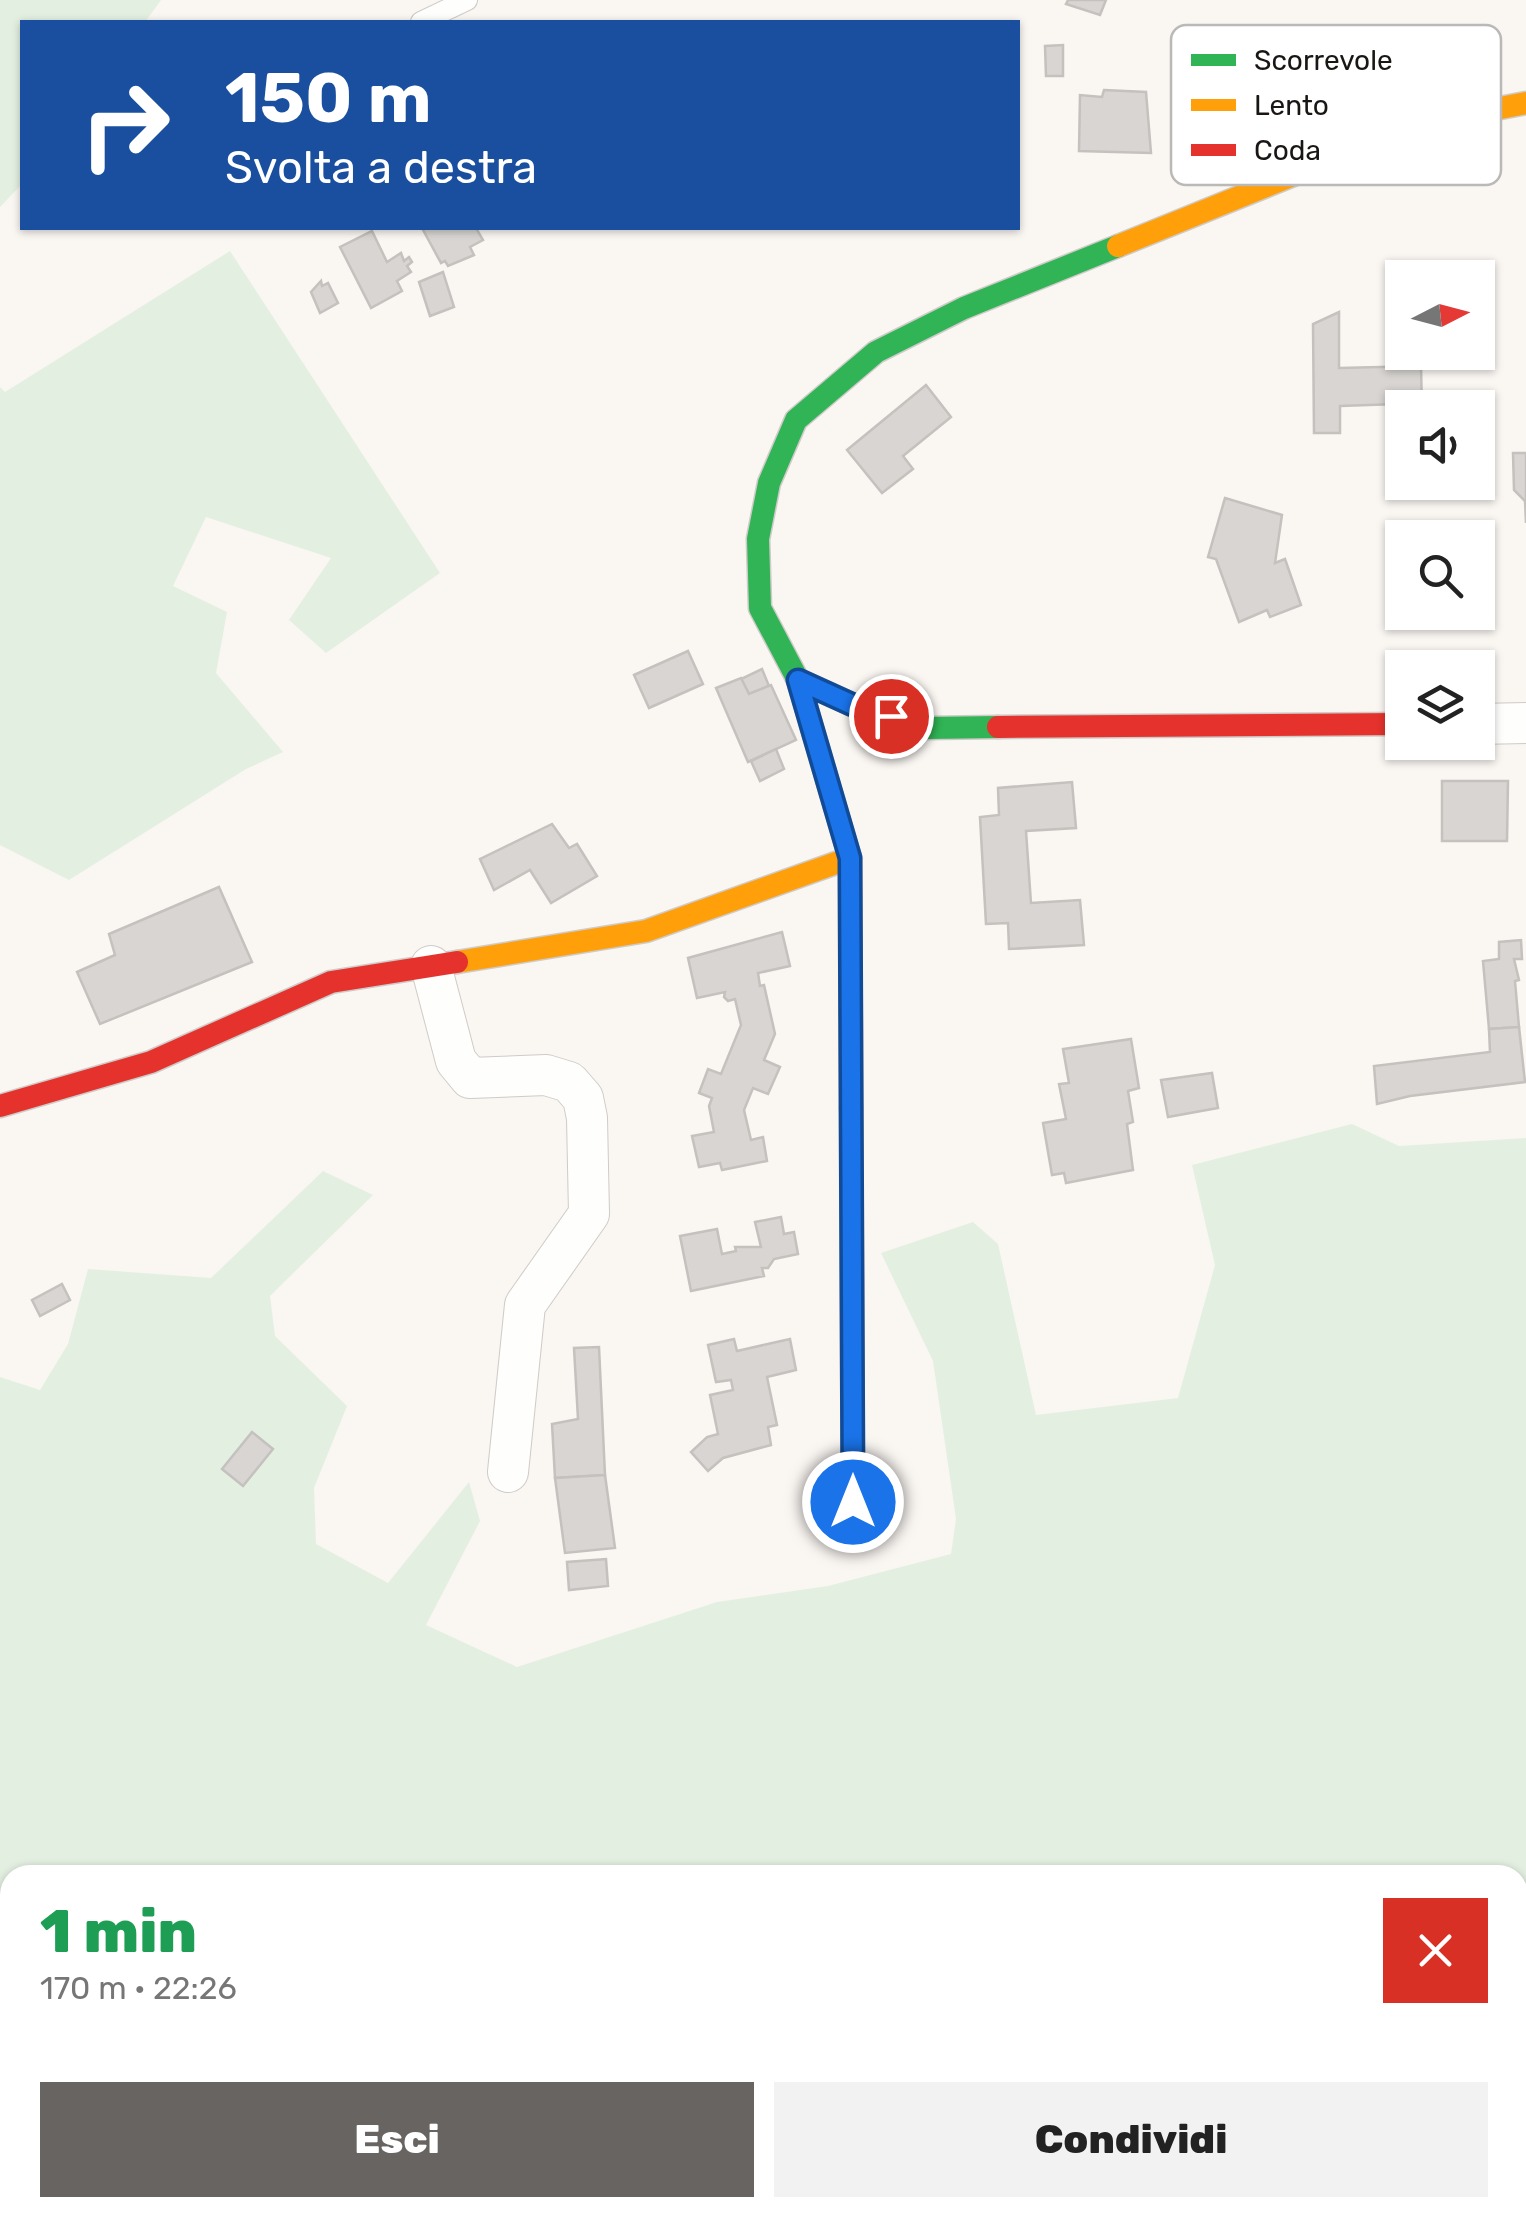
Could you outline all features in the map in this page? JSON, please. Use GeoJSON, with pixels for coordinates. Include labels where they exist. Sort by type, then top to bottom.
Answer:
{"type":"FeatureCollection","features":[{"type":"Feature","properties":{"kind":"street"},"geometry":{"type":"LineString","coordinates":[[1501,109],[1526,104]]}},
{"type":"Feature","properties":{"kind":"street"},"geometry":{"type":"LineString","coordinates":[[853,1502],[850,858],[798,680],[760,608],[758,539],[769,483],[796,420],[876,352],[964,308],[1269,185]]}},
{"type":"Feature","properties":{"kind":"street"},"geometry":{"type":"LineString","coordinates":[[798,680],[853,705],[928,728],[1385,724]]}},
{"type":"Feature","properties":{"kind":"street"},"geometry":{"type":"LineString","coordinates":[[1495,724],[1526,723]]}},
{"type":"Feature","properties":{"kind":"street"},"geometry":{"type":"LineString","coordinates":[[0,1106],[151,1062],[330,982],[646,931],[850,858]]}},
{"type":"Feature","properties":{"kind":"street"},"geometry":{"type":"LineString","coordinates":[[431,966],[456,1061],[470,1078],[546,1075],[569,1082],[583,1098],[587,1118],[588,1214],[526,1305],[508,1472]]}},
{"type":"Feature","properties":{"kind":"lane"},"geometry":{"type":"LineString","coordinates":[[425,20],[466,0]]}},
{"type":"Feature","properties":{"kind":"green space"},"geometry":{"type":"Polygon","coordinates":[[[0,0],[161,0],[146,20],[20,20],[20,186],[0,207],[0,0]]]}},
{"type":"Feature","properties":{"kind":"green space"},"geometry":{"type":"Polygon","coordinates":[[[230,251],[440,573],[326,653],[289,620],[331,558],[206,517],[173,586],[227,612],[216,673],[283,752],[246,769],[69,880],[0,845],[0,387],[5,392],[230,251]]]}},
{"type":"Feature","properties":{"kind":"green space"},"geometry":{"type":"Polygon","coordinates":[[[1352,1124],[1399,1146],[1526,1138],[1526,1865],[0,1865],[0,1377],[40,1390],[68,1344],[88,1269],[211,1278],[323,1171],[373,1195],[270,1296],[275,1336],[347,1406],[314,1488],[316,1544],[388,1583],[469,1482],[480,1521],[426,1625],[517,1667],[717,1602],[828,1586],[951,1554],[956,1519],[933,1361],[881,1253],[973,1222],[998,1244],[1036,1415],[1178,1398],[1215,1265],[1192,1165],[1352,1124]]]}},
{"type":"Feature","properties":{"kind":"building"},"geometry":{"type":"Polygon","coordinates":[[[1068,0],[1106,0],[1100,15],[1066,4],[1068,0]]]}},
{"type":"Feature","properties":{"kind":"building"},"geometry":{"type":"Polygon","coordinates":[[[1063,45],[1063,76],[1046,76],[1045,46],[1063,45]]]}},
{"type":"Feature","properties":{"kind":"building"},"geometry":{"type":"Polygon","coordinates":[[[1104,90],[1146,92],[1151,153],[1079,151],[1080,95],[1102,97],[1104,90]]]}},
{"type":"Feature","properties":{"kind":"building"},"geometry":{"type":"Polygon","coordinates":[[[423,230],[477,230],[483,240],[470,247],[474,255],[448,266],[445,261],[441,263],[423,230]]]}},
{"type":"Feature","properties":{"kind":"building"},"geometry":{"type":"Polygon","coordinates":[[[372,231],[387,262],[401,253],[404,261],[409,257],[412,262],[407,266],[411,272],[397,281],[402,291],[371,308],[340,247],[372,231]]]}},
{"type":"Feature","properties":{"kind":"building"},"geometry":{"type":"Polygon","coordinates":[[[443,272],[454,307],[430,316],[419,282],[443,272]]]}},
{"type":"Feature","properties":{"kind":"building"},"geometry":{"type":"Polygon","coordinates":[[[321,281],[322,286],[328,283],[338,303],[320,313],[311,292],[321,281]]]}},
{"type":"Feature","properties":{"kind":"building"},"geometry":{"type":"Polygon","coordinates":[[[1339,312],[1339,368],[1421,370],[1422,390],[1385,390],[1385,404],[1340,406],[1340,433],[1314,433],[1313,324],[1339,312]]]}},
{"type":"Feature","properties":{"kind":"building"},"geometry":{"type":"Polygon","coordinates":[[[926,385],[951,417],[903,456],[913,469],[882,493],[847,450],[926,385]]]}},
{"type":"Feature","properties":{"kind":"building"},"geometry":{"type":"Polygon","coordinates":[[[1513,453],[1526,453],[1526,523],[1525,501],[1514,490],[1513,453]]]}},
{"type":"Feature","properties":{"kind":"building"},"geometry":{"type":"Polygon","coordinates":[[[1225,498],[1282,515],[1275,563],[1285,559],[1301,605],[1270,617],[1267,610],[1239,622],[1216,559],[1208,557],[1225,498]]]}},
{"type":"Feature","properties":{"kind":"building"},"geometry":{"type":"Polygon","coordinates":[[[688,651],[703,684],[649,708],[634,675],[688,651]]]}},
{"type":"Feature","properties":{"kind":"building"},"geometry":{"type":"Polygon","coordinates":[[[762,669],[769,686],[749,694],[741,679],[762,669]]]}},
{"type":"Feature","properties":{"kind":"building"},"geometry":{"type":"Polygon","coordinates":[[[741,678],[749,694],[771,685],[796,740],[748,762],[716,688],[741,678]]]}},
{"type":"Feature","properties":{"kind":"building"},"geometry":{"type":"Polygon","coordinates":[[[776,749],[784,769],[760,781],[751,761],[776,749]]]}},
{"type":"Feature","properties":{"kind":"building"},"geometry":{"type":"Polygon","coordinates":[[[1442,781],[1508,781],[1507,841],[1442,841],[1442,781]]]}},
{"type":"Feature","properties":{"kind":"building"},"geometry":{"type":"Polygon","coordinates":[[[1072,782],[1076,828],[1026,831],[1031,903],[1080,900],[1084,945],[1009,949],[1008,923],[986,924],[980,817],[999,815],[998,788],[1072,782]]]}},
{"type":"Feature","properties":{"kind":"building"},"geometry":{"type":"Polygon","coordinates":[[[552,824],[569,848],[577,844],[597,876],[551,903],[530,870],[494,890],[480,859],[552,824]]]}},
{"type":"Feature","properties":{"kind":"building"},"geometry":{"type":"Polygon","coordinates":[[[219,887],[252,962],[100,1024],[77,972],[115,955],[109,934],[219,887]]]}},
{"type":"Feature","properties":{"kind":"building"},"geometry":{"type":"Polygon","coordinates":[[[782,932],[790,966],[758,973],[775,1034],[764,1060],[780,1067],[768,1094],[753,1088],[744,1110],[751,1140],[763,1137],[767,1161],[722,1170],[720,1163],[699,1167],[692,1136],[714,1132],[709,1106],[712,1098],[699,1093],[708,1069],[721,1074],[741,1025],[735,999],[728,1001],[725,992],[697,998],[688,958],[782,932]]]}},
{"type":"Feature","properties":{"kind":"building"},"geometry":{"type":"Polygon","coordinates":[[[1521,940],[1522,959],[1514,959],[1519,980],[1515,981],[1519,1027],[1489,1029],[1483,961],[1499,959],[1499,942],[1521,940]]]}},
{"type":"Feature","properties":{"kind":"building"},"geometry":{"type":"Polygon","coordinates":[[[1519,1027],[1525,1082],[1410,1096],[1377,1104],[1374,1066],[1490,1052],[1489,1029],[1519,1027]]]}},
{"type":"Feature","properties":{"kind":"building"},"geometry":{"type":"Polygon","coordinates":[[[1131,1039],[1139,1088],[1128,1091],[1133,1122],[1127,1124],[1133,1170],[1066,1183],[1064,1173],[1052,1175],[1043,1123],[1066,1119],[1059,1084],[1069,1083],[1063,1049],[1131,1039]]]}},
{"type":"Feature","properties":{"kind":"building"},"geometry":{"type":"Polygon","coordinates":[[[1212,1073],[1218,1108],[1168,1117],[1161,1080],[1212,1073]]]}},
{"type":"Feature","properties":{"kind":"building"},"geometry":{"type":"Polygon","coordinates":[[[781,1217],[784,1234],[794,1232],[798,1254],[774,1259],[768,1268],[762,1268],[764,1276],[691,1291],[680,1236],[717,1229],[722,1254],[736,1251],[735,1247],[761,1247],[755,1222],[781,1217]]]}},
{"type":"Feature","properties":{"kind":"building"},"geometry":{"type":"Polygon","coordinates":[[[62,1284],[70,1300],[40,1316],[32,1300],[62,1284]]]}},
{"type":"Feature","properties":{"kind":"building"},"geometry":{"type":"Polygon","coordinates":[[[734,1339],[737,1351],[790,1339],[796,1370],[767,1377],[777,1425],[768,1427],[771,1445],[723,1458],[708,1471],[691,1452],[707,1437],[718,1434],[710,1395],[733,1390],[731,1380],[716,1382],[708,1345],[734,1339]]]}},
{"type":"Feature","properties":{"kind":"building"},"geometry":{"type":"Polygon","coordinates":[[[599,1347],[605,1475],[555,1478],[552,1424],[578,1419],[574,1348],[599,1347]]]}},
{"type":"Feature","properties":{"kind":"building"},"geometry":{"type":"Polygon","coordinates":[[[252,1432],[273,1449],[243,1486],[222,1469],[252,1432]]]}},
{"type":"Feature","properties":{"kind":"building"},"geometry":{"type":"Polygon","coordinates":[[[605,1475],[615,1548],[565,1553],[555,1478],[605,1475]]]}},
{"type":"Feature","properties":{"kind":"building"},"geometry":{"type":"Polygon","coordinates":[[[606,1559],[608,1586],[569,1590],[567,1562],[606,1559]]]}},
{"type":"Feature","properties":{"kind":"traffic: fast"},"geometry":{"type":"LineString","coordinates":[[998,727],[928,728],[853,705],[798,680],[760,608],[758,539],[769,483],[796,420],[876,352],[964,308],[1118,246]]}},
{"type":"Feature","properties":{"kind":"traffic: fast"},"geometry":{"type":"LineString","coordinates":[[851,1108],[853,1502]]}},
{"type":"Feature","properties":{"kind":"traffic: slow"},"geometry":{"type":"LineString","coordinates":[[1501,108],[1526,103]]}},
{"type":"Feature","properties":{"kind":"traffic: slow"},"geometry":{"type":"LineString","coordinates":[[1118,246],[1269,185]]}},
{"type":"Feature","properties":{"kind":"traffic: slow"},"geometry":{"type":"LineString","coordinates":[[457,962],[646,931],[850,858]]}},
{"type":"Feature","properties":{"kind":"traffic: jam"},"geometry":{"type":"LineString","coordinates":[[798,680],[850,858],[851,1108]]}},
{"type":"Feature","properties":{"kind":"traffic: jam"},"geometry":{"type":"LineString","coordinates":[[998,727],[1385,724]]}},
{"type":"Feature","properties":{"kind":"traffic: jam"},"geometry":{"type":"LineString","coordinates":[[0,1106],[151,1062],[331,982],[457,962]]}},
{"type":"Feature","properties":{"kind":"route"},"geometry":{"type":"LineString","coordinates":[[853,1502],[850,858],[798,680],[853,705],[891,716]]}}]}
